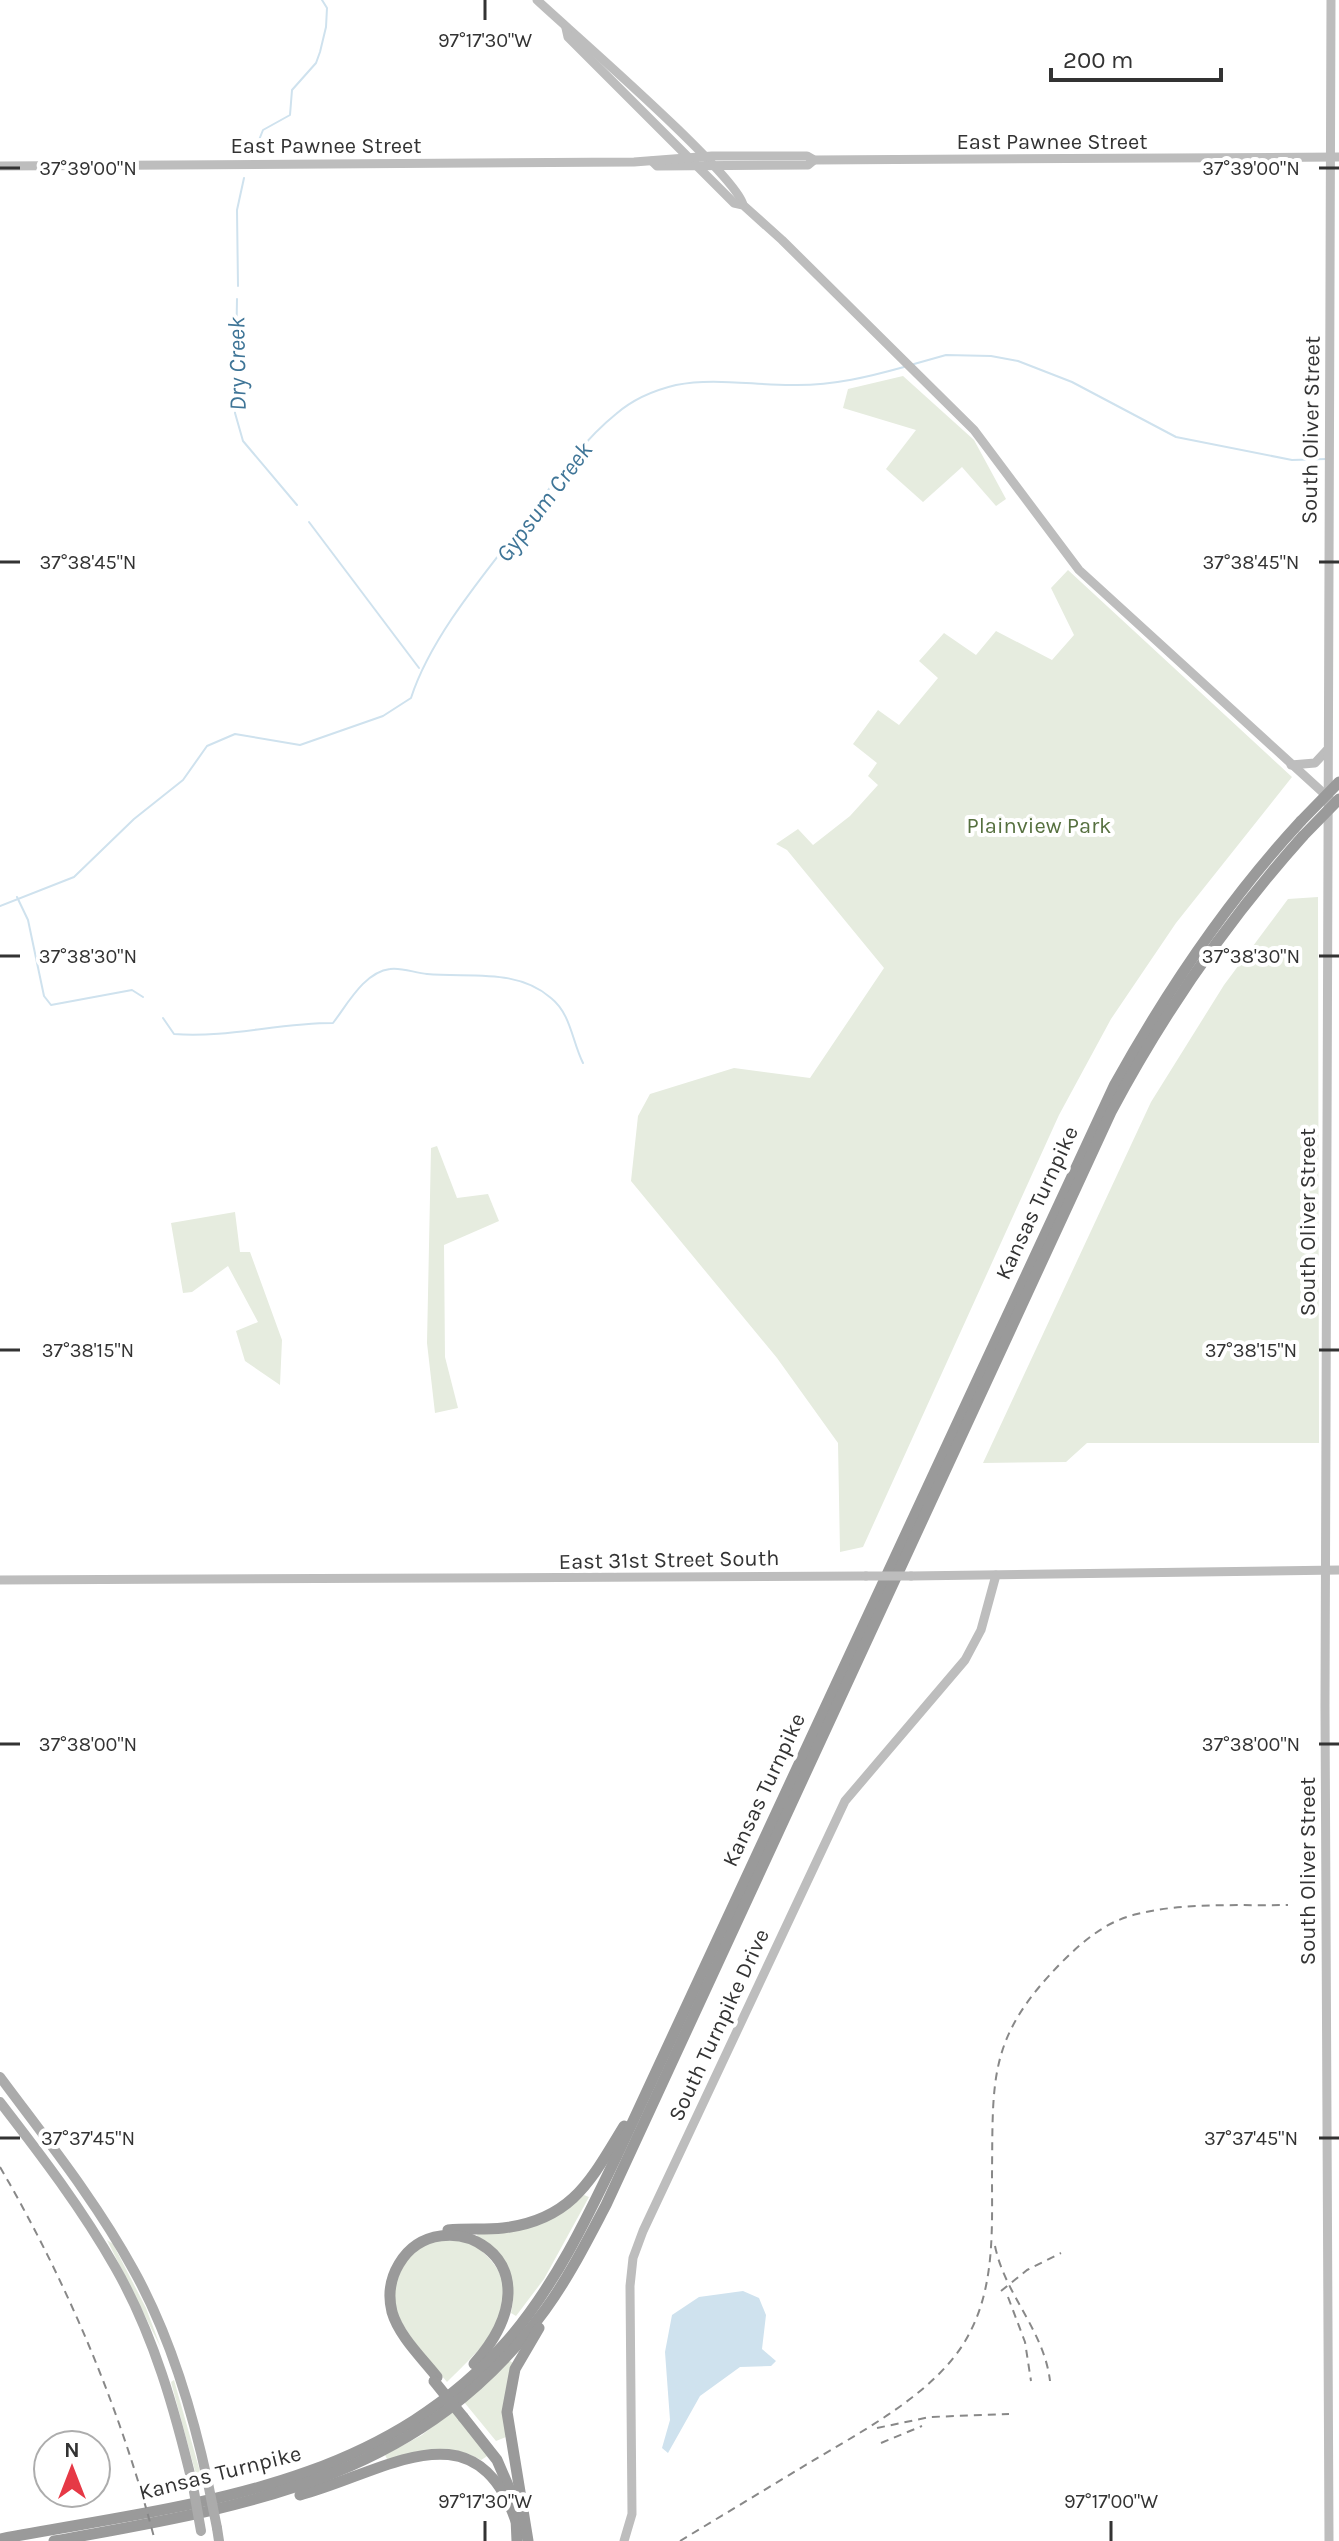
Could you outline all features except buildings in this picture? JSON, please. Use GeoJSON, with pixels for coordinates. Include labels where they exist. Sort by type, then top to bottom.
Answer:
{"type":"FeatureCollection","features":[{"type":"Feature","properties":{"kind":"highway","name":"Kansas Turnpike"},"geometry":{"type":"LineString","coordinates":[[59,2536],[232,2495],[322,2469],[410,2425],[477,2371],[508,2340],[551,2281],[585,2223],[1114,1086],[1156,1012],[1209,934],[1301,821],[1339,782]]}},
{"type":"Feature","properties":{"kind":"highway","name":"Kansas Turnpike"},"geometry":{"type":"LineString","coordinates":[[0,2539],[59,2536],[229,2508],[345,2470],[393,2446],[446,2411],[525,2335],[580,2255],[1111,1112],[1189,981],[1333,797]]}},
{"type":"Feature","properties":{"kind":"highway"},"geometry":{"type":"LineString","coordinates":[[516,2476],[397,2335],[386,2311],[385,2286],[397,2258],[409,2245],[431,2233],[514,2227],[555,2213],[578,2196],[597,2173],[640,2102]]}},
{"type":"Feature","properties":{"kind":"highway"},"geometry":{"type":"LineString","coordinates":[[322,2469],[383,2434],[441,2394],[485,2352],[505,2321],[510,2293],[504,2269],[481,2244],[458,2236],[433,2238],[411,2250],[396,2268],[390,2291],[398,2325],[436,2379]]}},
{"type":"Feature","properties":{"kind":"highway"},"geometry":{"type":"LineString","coordinates":[[528,2541],[507,2426],[510,2383],[580,2255]]}},
{"type":"Feature","properties":{"kind":"highway"},"geometry":{"type":"LineString","coordinates":[[465,2415],[506,2477],[517,2524],[517,2541]]}},
{"type":"Feature","properties":{"kind":"highway"},"geometry":{"type":"LineString","coordinates":[[229,2508],[284,2499],[413,2457],[442,2452],[466,2458],[489,2471],[507,2494],[517,2524]]}},
{"type":"Feature","properties":{"kind":"main road"},"geometry":{"type":"LineString","coordinates":[[537,0],[566,28],[576,33],[700,161],[734,203],[743,205],[974,430],[1079,570],[1291,765],[1333,797],[1339,806]]}},
{"type":"Feature","properties":{"kind":"main road","name":"South Oliver Street"},"geometry":{"type":"LineString","coordinates":[[1329,2541],[1325,1571],[1333,797],[1327,750],[1335,157],[1331,0]]}},
{"type":"Feature","properties":{"kind":"main road"},"geometry":{"type":"LineString","coordinates":[[566,28],[568,37],[690,157],[700,161]]}},
{"type":"Feature","properties":{"kind":"main road"},"geometry":{"type":"LineString","coordinates":[[665,158],[670,138]]}},
{"type":"Feature","properties":{"kind":"main road","name":"East Pawnee Street"},"geometry":{"type":"LineString","coordinates":[[652,161],[657,166],[807,156],[814,160],[1335,157]]}},
{"type":"Feature","properties":{"kind":"main road","name":"East Pawnee Street"},"geometry":{"type":"LineString","coordinates":[[0,166],[652,161],[690,157]]}},
{"type":"Feature","properties":{"kind":"main road","name":"East Pawnee Street"},"geometry":{"type":"LineString","coordinates":[[700,161],[710,165],[808,165],[814,160]]}},
{"type":"Feature","properties":{"kind":"main road"},"geometry":{"type":"LineString","coordinates":[[710,165],[741,196],[743,205]]}},
{"type":"Feature","properties":{"kind":"main road"},"geometry":{"type":"LineString","coordinates":[[729,184],[728,174],[735,165]]}},
{"type":"Feature","properties":{"kind":"main road"},"geometry":{"type":"LineString","coordinates":[[1291,765],[1315,763],[1327,750]]}},
{"type":"Feature","properties":{"kind":"main road","name":"East 31st Street South"},"geometry":{"type":"LineString","coordinates":[[0,1580],[911,1576],[1339,1570]]}},
{"type":"Feature","properties":{"kind":"main road","name":"South Turnpike Drive"},"geometry":{"type":"LineString","coordinates":[[624,2541],[632,2514],[630,2279],[643,2231],[845,1801],[965,1660],[981,1630],[996,1575]]}},
{"type":"Feature","properties":{"kind":"main road"},"geometry":{"type":"LineString","coordinates":[[0,2077],[93,2205],[134,2269],[178,2371],[208,2483],[219,2541]]}},
{"type":"Feature","properties":{"kind":"main road"},"geometry":{"type":"LineString","coordinates":[[0,2102],[69,2192],[117,2269],[163,2377],[193,2486],[202,2536]]}},
{"type":"Feature","properties":{"kind":"green space"},"geometry":{"type":"Polygon","coordinates":[[[903,376],[974,440],[1006,499],[996,506],[962,467],[923,502],[886,469],[916,430],[843,408],[848,389],[903,376]]]}},
{"type":"Feature","properties":{"kind":"green space","name":"Plainview Park"},"geometry":{"type":"Polygon","coordinates":[[[1068,570],[1292,777],[1176,923],[1111,1019],[1059,1115],[863,1547],[840,1552],[838,1443],[777,1358],[631,1181],[638,1116],[650,1094],[734,1068],[810,1078],[884,968],[787,850],[776,844],[798,829],[813,845],[850,816],[878,785],[868,776],[877,763],[853,744],[878,710],[899,725],[938,678],[919,661],[944,633],[976,655],[996,631],[1052,660],[1074,635],[1051,588],[1068,570]]]}},
{"type":"Feature","properties":{"kind":"green space"},"geometry":{"type":"Polygon","coordinates":[[[1318,897],[1319,1443],[1087,1443],[1066,1462],[983,1463],[1151,1102],[1224,985],[1288,899],[1318,897]]]}},
{"type":"Feature","properties":{"kind":"green space"},"geometry":{"type":"Polygon","coordinates":[[[437,1146],[457,1198],[488,1194],[499,1221],[444,1245],[445,1357],[458,1408],[435,1413],[427,1343],[431,1148],[437,1146]]]}},
{"type":"Feature","properties":{"kind":"green space"},"geometry":{"type":"Polygon","coordinates":[[[235,1212],[240,1252],[250,1252],[282,1340],[280,1385],[245,1361],[236,1331],[258,1322],[228,1266],[192,1292],[183,1293],[171,1223],[235,1212]]]}},
{"type":"Feature","properties":{"kind":"green space"},"geometry":{"type":"Polygon","coordinates":[[[584,2195],[589,2197],[544,2279],[516,2316],[511,2313],[513,2290],[508,2268],[496,2250],[477,2236],[478,2232],[567,2209],[584,2195]]]}},
{"type":"Feature","properties":{"kind":"green space"},"geometry":{"type":"Polygon","coordinates":[[[107,2240],[113,2244],[146,2308],[161,2348],[107,2240]]]}},
{"type":"Feature","properties":{"kind":"green space"},"geometry":{"type":"Polygon","coordinates":[[[463,2240],[483,2252],[498,2270],[505,2302],[492,2333],[447,2382],[404,2326],[395,2306],[394,2295],[399,2272],[412,2254],[432,2242],[463,2240]]]}},
{"type":"Feature","properties":{"kind":"green space"},"geometry":{"type":"Polygon","coordinates":[[[509,2360],[514,2364],[503,2408],[506,2437],[496,2441],[464,2402],[509,2360]]]}},
{"type":"Feature","properties":{"kind":"green space"},"geometry":{"type":"Polygon","coordinates":[[[174,2380],[203,2482],[198,2482],[171,2382],[174,2380]]]}},
{"type":"Feature","properties":{"kind":"green space"},"geometry":{"type":"Polygon","coordinates":[[[454,2409],[489,2455],[481,2460],[457,2451],[435,2450],[388,2461],[385,2455],[422,2435],[454,2409]]]}},
{"type":"Feature","properties":{"kind":"water"},"geometry":{"type":"Polygon","coordinates":[[[743,2291],[759,2298],[766,2315],[762,2349],[776,2361],[771,2366],[740,2367],[700,2396],[668,2453],[662,2448],[670,2420],[665,2352],[672,2315],[699,2297],[743,2291]]]}},
{"type":"Feature","properties":{"kind":"waterway","name":"Dry Creek"},"geometry":{"type":"LineString","coordinates":[[255,150],[263,130],[290,115],[292,90],[316,63],[326,27],[327,8],[322,0]]}},
{"type":"Feature","properties":{"kind":"waterway","name":"Dry Creek"},"geometry":{"type":"LineString","coordinates":[[238,286],[237,210],[244,178]]}},
{"type":"Feature","properties":{"kind":"waterway","name":"Dry Creek"},"geometry":{"type":"LineString","coordinates":[[237,299],[235,413],[243,441],[297,505]]}},
{"type":"Feature","properties":{"kind":"waterway","name":"Gypsum Creek"},"geometry":{"type":"LineString","coordinates":[[914,364],[946,355],[991,356],[1018,361],[1072,382],[1176,437],[1292,460],[1326,459]]}},
{"type":"Feature","properties":{"kind":"waterway","name":"Gypsum Creek"},"geometry":{"type":"LineString","coordinates":[[0,906],[74,877],[134,819],[183,780],[207,746],[235,734],[300,745],[383,716],[411,698],[432,651],[477,583],[579,451],[603,425],[629,404],[676,385],[721,382],[825,384],[904,367]]}},
{"type":"Feature","properties":{"kind":"waterway","name":"Dry Creek"},"geometry":{"type":"LineString","coordinates":[[309,522],[419,668]]}},
{"type":"Feature","properties":{"kind":"waterway"},"geometry":{"type":"LineString","coordinates":[[17,897],[28,920],[44,996],[51,1005],[132,990],[143,997]]}},
{"type":"Feature","properties":{"kind":"waterway"},"geometry":{"type":"LineString","coordinates":[[163,1018],[174,1034],[194,1035],[333,1023],[357,990],[381,971],[403,969],[427,974],[492,976],[523,982],[558,1004],[583,1063]]}},
{"type":"Feature","properties":{"kind":"railway"},"geometry":{"type":"LineString","coordinates":[[680,2541],[897,2408],[938,2375],[955,2356],[977,2317],[987,2278],[992,2237],[993,2111],[1000,2060],[1020,2013],[1062,1962],[1096,1932],[1137,1914],[1193,1906],[1288,1905]]}},
{"type":"Feature","properties":{"kind":"railway"},"geometry":{"type":"LineString","coordinates":[[0,2167],[48,2256],[90,2349],[126,2444],[155,2541]]}},
{"type":"Feature","properties":{"kind":"railway"},"geometry":{"type":"LineString","coordinates":[[995,2246],[1007,2281],[1040,2345],[1050,2381]]}},
{"type":"Feature","properties":{"kind":"railway"},"geometry":{"type":"LineString","coordinates":[[1001,2291],[1027,2270],[1061,2253]]}},
{"type":"Feature","properties":{"kind":"railway"},"geometry":{"type":"LineString","coordinates":[[1008,2297],[1025,2342],[1031,2381]]}},
{"type":"Feature","properties":{"kind":"railway"},"geometry":{"type":"LineString","coordinates":[[877,2428],[930,2417],[1009,2414]]}},
{"type":"Feature","properties":{"kind":"railway"},"geometry":{"type":"LineString","coordinates":[[881,2443],[922,2426]]}}]}
